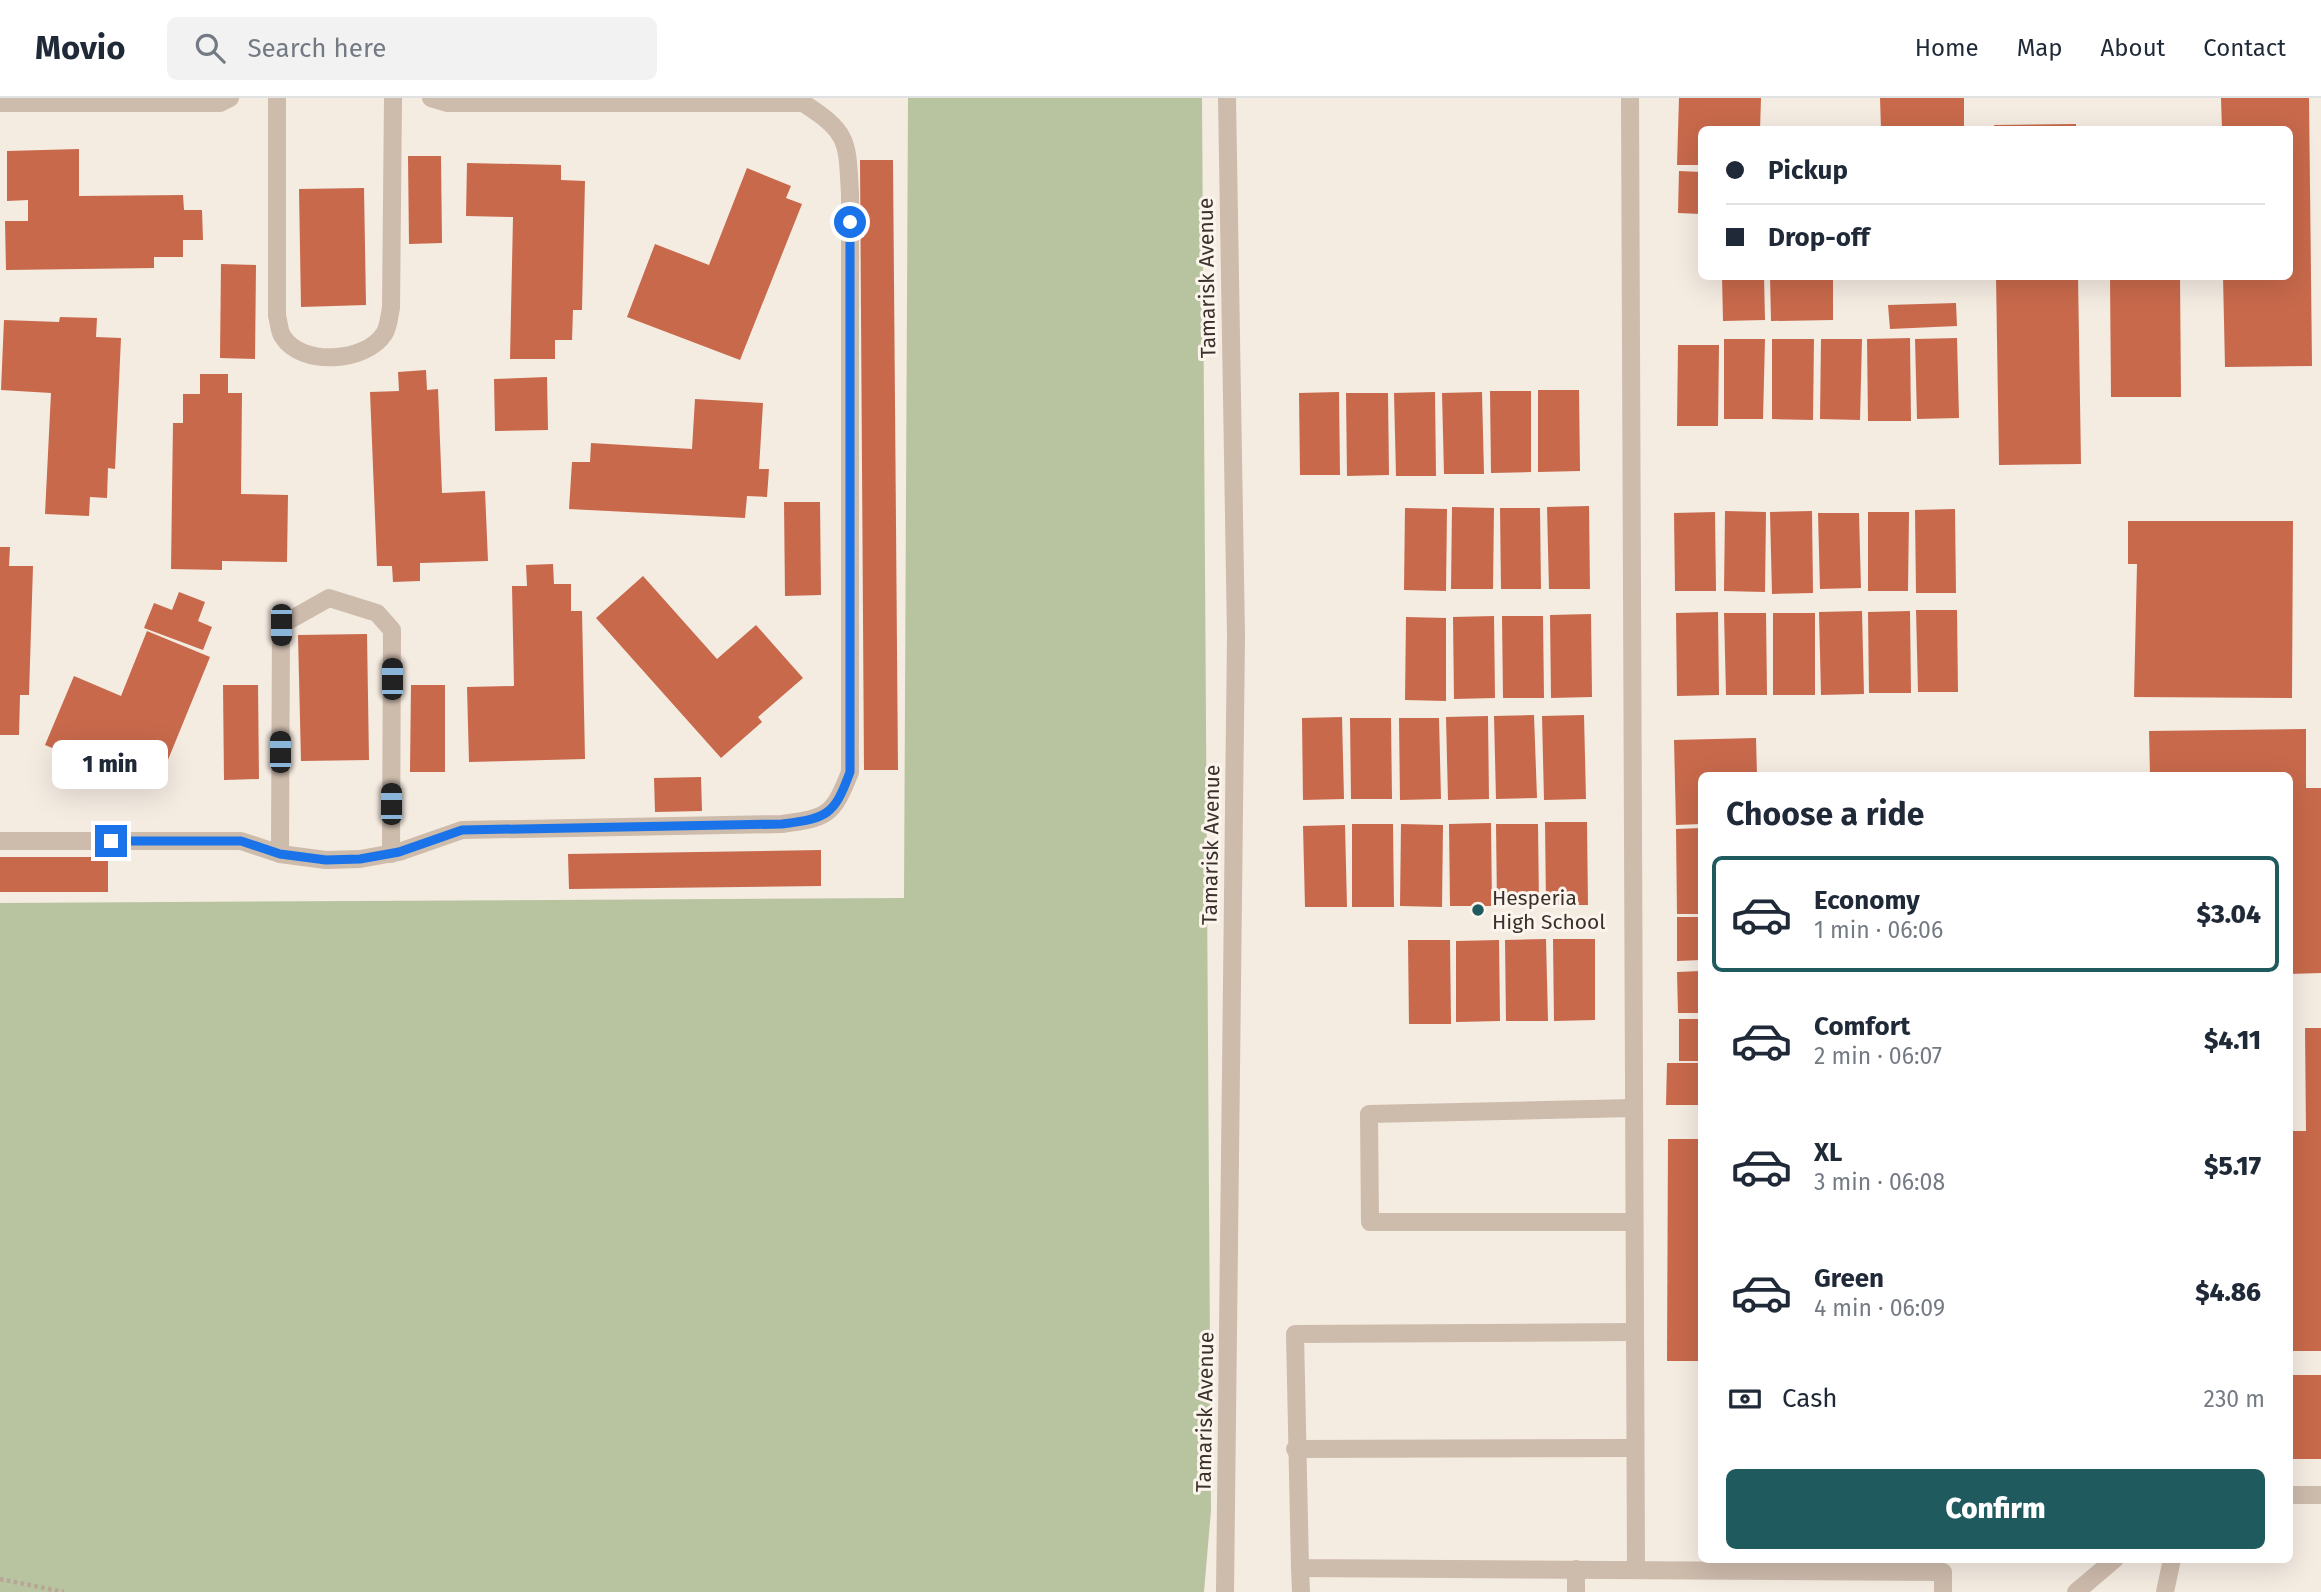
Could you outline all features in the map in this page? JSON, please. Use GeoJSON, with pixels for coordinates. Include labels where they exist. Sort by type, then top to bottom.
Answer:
{"type":"FeatureCollection","features":[{"type":"Feature","properties":{"kind":"street"},"geometry":{"type":"LineString","coordinates":[[0,103],[220,103],[230,98]]}},
{"type":"Feature","properties":{"kind":"street"},"geometry":{"type":"LineString","coordinates":[[277,98],[277,316],[282,336],[292,347],[317,358],[374,346],[386,332],[391,308],[393,98]]}},
{"type":"Feature","properties":{"kind":"street"},"geometry":{"type":"LineString","coordinates":[[0,841],[241,841],[280,854],[326,860],[391,854],[462,830],[782,824],[818,819],[838,803],[850,772],[850,194],[847,143],[825,117],[803,103],[448,103],[431,98]]}},
{"type":"Feature","properties":{"kind":"street","name":"Tamarisk Avenue"},"geometry":{"type":"LineString","coordinates":[[1226,1592],[1236,636],[1227,98]]}},
{"type":"Feature","properties":{"kind":"street"},"geometry":{"type":"LineString","coordinates":[[1630,98],[1636,1570]]}},
{"type":"Feature","properties":{"kind":"street"},"geometry":{"type":"LineString","coordinates":[[280,854],[281,625],[328,598],[377,613],[392,629],[391,854]]}},
{"type":"Feature","properties":{"kind":"street"},"geometry":{"type":"LineString","coordinates":[[1633,1108],[1369,1114],[1370,1222],[1634,1222]]}},
{"type":"Feature","properties":{"kind":"street"},"geometry":{"type":"LineString","coordinates":[[1301,1592],[1295,1449],[1295,1334],[1634,1332]]}},
{"type":"Feature","properties":{"kind":"street"},"geometry":{"type":"LineString","coordinates":[[1295,1449],[1635,1448]]}},
{"type":"Feature","properties":{"kind":"street"},"geometry":{"type":"LineString","coordinates":[[2293,1495],[2321,1494]]}},
{"type":"Feature","properties":{"kind":"street"},"geometry":{"type":"LineString","coordinates":[[2076,1592],[2110,1563]]}},
{"type":"Feature","properties":{"kind":"street"},"geometry":{"type":"LineString","coordinates":[[2165,1592],[2171,1563]]}},
{"type":"Feature","properties":{"kind":"street"},"geometry":{"type":"LineString","coordinates":[[1300,1568],[1943,1572],[1943,1592]]}},
{"type":"Feature","properties":{"kind":"street"},"geometry":{"type":"LineString","coordinates":[[1576,1569],[1576,1592]]}},
{"type":"Feature","properties":{"kind":"path"},"geometry":{"type":"LineString","coordinates":[[0,1579],[65,1592]]}},
{"type":"Feature","properties":{"kind":"green space"},"geometry":{"type":"Polygon","coordinates":[[[908,98],[1202,98],[1211,1510],[1204,1592],[0,1592],[0,903],[904,898],[908,98]]]}},
{"type":"Feature","properties":{"kind":"building"},"geometry":{"type":"Polygon","coordinates":[[[1679,98],[1761,98],[1760,126],[1698,126],[1698,165],[1677,165],[1679,98]]]}},
{"type":"Feature","properties":{"kind":"building"},"geometry":{"type":"Polygon","coordinates":[[[1880,98],[1964,98],[1964,126],[1881,126],[1880,98]]]}},
{"type":"Feature","properties":{"kind":"building"},"geometry":{"type":"Polygon","coordinates":[[[2221,98],[2309,98],[2312,366],[2225,367],[2223,280],[2293,280],[2293,126],[2222,126],[2221,98]]]}},
{"type":"Feature","properties":{"kind":"building"},"geometry":{"type":"Polygon","coordinates":[[[2076,124],[2076,126],[1994,126],[2076,124]]]}},
{"type":"Feature","properties":{"kind":"building"},"geometry":{"type":"Polygon","coordinates":[[[79,149],[79,196],[183,195],[184,210],[202,210],[203,240],[183,240],[183,257],[154,257],[154,268],[6,270],[5,221],[28,221],[28,200],[7,201],[7,151],[79,149]]]}},
{"type":"Feature","properties":{"kind":"building"},"geometry":{"type":"Polygon","coordinates":[[[408,156],[441,156],[442,243],[409,244],[408,156]]]}},
{"type":"Feature","properties":{"kind":"building"},"geometry":{"type":"Polygon","coordinates":[[[860,160],[893,160],[898,770],[864,770],[860,160]]]}},
{"type":"Feature","properties":{"kind":"building"},"geometry":{"type":"Polygon","coordinates":[[[467,163],[561,165],[561,180],[585,181],[582,310],[573,310],[572,340],[555,340],[555,359],[510,359],[513,217],[466,216],[467,163]]]}},
{"type":"Feature","properties":{"kind":"building"},"geometry":{"type":"Polygon","coordinates":[[[747,168],[791,186],[786,198],[802,204],[740,360],[627,317],[655,244],[709,265],[747,168]]]}},
{"type":"Feature","properties":{"kind":"building"},"geometry":{"type":"Polygon","coordinates":[[[1679,171],[1698,172],[1698,214],[1678,213],[1679,171]]]}},
{"type":"Feature","properties":{"kind":"building"},"geometry":{"type":"Polygon","coordinates":[[[364,188],[366,305],[301,307],[299,189],[364,188]]]}},
{"type":"Feature","properties":{"kind":"building"},"geometry":{"type":"Polygon","coordinates":[[[221,264],[256,265],[255,359],[220,358],[221,264]]]}},
{"type":"Feature","properties":{"kind":"building"},"geometry":{"type":"Polygon","coordinates":[[[1722,280],[1764,280],[1765,320],[1723,321],[1722,280]]]}},
{"type":"Feature","properties":{"kind":"building"},"geometry":{"type":"Polygon","coordinates":[[[1770,280],[1833,280],[1833,320],[1771,321],[1770,280]]]}},
{"type":"Feature","properties":{"kind":"building"},"geometry":{"type":"Polygon","coordinates":[[[1996,280],[2078,280],[2081,464],[1999,465],[1996,280]]]}},
{"type":"Feature","properties":{"kind":"building"},"geometry":{"type":"Polygon","coordinates":[[[2110,280],[2180,280],[2181,397],[2111,397],[2110,280]]]}},
{"type":"Feature","properties":{"kind":"building"},"geometry":{"type":"Polygon","coordinates":[[[1956,303],[1957,326],[1890,329],[1888,305],[1956,303]]]}},
{"type":"Feature","properties":{"kind":"building"},"geometry":{"type":"Polygon","coordinates":[[[60,317],[97,318],[96,337],[121,338],[115,469],[108,468],[107,498],[90,497],[89,516],[45,514],[51,393],[1,390],[4,320],[59,322],[60,317]]]}},
{"type":"Feature","properties":{"kind":"building"},"geometry":{"type":"Polygon","coordinates":[[[1910,338],[1911,421],[1868,421],[1867,339],[1910,338]]]}},
{"type":"Feature","properties":{"kind":"building"},"geometry":{"type":"Polygon","coordinates":[[[1957,338],[1959,418],[1917,419],[1915,339],[1957,338]]]}},
{"type":"Feature","properties":{"kind":"building"},"geometry":{"type":"Polygon","coordinates":[[[1724,339],[1765,339],[1763,419],[1724,419],[1724,339]]]}},
{"type":"Feature","properties":{"kind":"building"},"geometry":{"type":"Polygon","coordinates":[[[1772,339],[1814,339],[1813,420],[1772,419],[1772,339]]]}},
{"type":"Feature","properties":{"kind":"building"},"geometry":{"type":"Polygon","coordinates":[[[1821,339],[1862,339],[1860,420],[1820,419],[1821,339]]]}},
{"type":"Feature","properties":{"kind":"building"},"geometry":{"type":"Polygon","coordinates":[[[1678,345],[1719,345],[1718,426],[1677,426],[1678,345]]]}},
{"type":"Feature","properties":{"kind":"building"},"geometry":{"type":"Polygon","coordinates":[[[426,370],[427,390],[438,389],[442,493],[485,491],[488,561],[420,563],[420,581],[393,582],[392,566],[377,566],[370,392],[399,391],[398,372],[426,370]]]}},
{"type":"Feature","properties":{"kind":"building"},"geometry":{"type":"Polygon","coordinates":[[[200,374],[228,374],[228,393],[242,393],[241,494],[288,495],[287,562],[222,561],[222,570],[171,569],[173,423],[183,423],[183,394],[200,394],[200,374]]]}},
{"type":"Feature","properties":{"kind":"building"},"geometry":{"type":"Polygon","coordinates":[[[547,377],[548,430],[495,431],[494,379],[547,377]]]}},
{"type":"Feature","properties":{"kind":"building"},"geometry":{"type":"Polygon","coordinates":[[[1538,390],[1579,390],[1580,471],[1538,472],[1538,390]]]}},
{"type":"Feature","properties":{"kind":"building"},"geometry":{"type":"Polygon","coordinates":[[[1490,391],[1531,391],[1531,472],[1491,473],[1490,391]]]}},
{"type":"Feature","properties":{"kind":"building"},"geometry":{"type":"Polygon","coordinates":[[[1339,392],[1340,475],[1300,475],[1299,393],[1339,392]]]}},
{"type":"Feature","properties":{"kind":"building"},"geometry":{"type":"Polygon","coordinates":[[[1435,392],[1436,476],[1396,476],[1394,393],[1435,392]]]}},
{"type":"Feature","properties":{"kind":"building"},"geometry":{"type":"Polygon","coordinates":[[[1482,392],[1484,474],[1444,474],[1442,393],[1482,392]]]}},
{"type":"Feature","properties":{"kind":"building"},"geometry":{"type":"Polygon","coordinates":[[[1346,393],[1388,393],[1389,475],[1347,476],[1346,393]]]}},
{"type":"Feature","properties":{"kind":"building"},"geometry":{"type":"Polygon","coordinates":[[[695,399],[763,403],[759,469],[769,469],[767,497],[747,496],[745,518],[569,509],[572,462],[590,462],[591,443],[692,449],[695,399]]]}},
{"type":"Feature","properties":{"kind":"building"},"geometry":{"type":"Polygon","coordinates":[[[784,502],[820,502],[821,595],[785,596],[784,502]]]}},
{"type":"Feature","properties":{"kind":"building"},"geometry":{"type":"Polygon","coordinates":[[[1589,506],[1590,589],[1549,589],[1547,507],[1589,506]]]}},
{"type":"Feature","properties":{"kind":"building"},"geometry":{"type":"Polygon","coordinates":[[[1452,507],[1494,508],[1493,589],[1451,589],[1452,507]]]}},
{"type":"Feature","properties":{"kind":"building"},"geometry":{"type":"Polygon","coordinates":[[[1405,508],[1447,509],[1446,591],[1404,590],[1405,508]]]}},
{"type":"Feature","properties":{"kind":"building"},"geometry":{"type":"Polygon","coordinates":[[[1500,508],[1540,508],[1541,589],[1501,589],[1500,508]]]}},
{"type":"Feature","properties":{"kind":"building"},"geometry":{"type":"Polygon","coordinates":[[[1955,509],[1956,593],[1916,593],[1915,510],[1955,509]]]}},
{"type":"Feature","properties":{"kind":"building"},"geometry":{"type":"Polygon","coordinates":[[[1725,511],[1766,512],[1765,592],[1724,591],[1725,511]]]}},
{"type":"Feature","properties":{"kind":"building"},"geometry":{"type":"Polygon","coordinates":[[[1812,511],[1813,593],[1772,594],[1770,512],[1812,511]]]}},
{"type":"Feature","properties":{"kind":"building"},"geometry":{"type":"Polygon","coordinates":[[[1715,512],[1716,591],[1675,591],[1674,513],[1715,512]]]}},
{"type":"Feature","properties":{"kind":"building"},"geometry":{"type":"Polygon","coordinates":[[[1868,512],[1909,512],[1908,591],[1868,591],[1868,512]]]}},
{"type":"Feature","properties":{"kind":"building"},"geometry":{"type":"Polygon","coordinates":[[[1818,513],[1859,513],[1861,588],[1820,589],[1818,513]]]}},
{"type":"Feature","properties":{"kind":"building"},"geometry":{"type":"Polygon","coordinates":[[[2128,521],[2293,521],[2292,698],[2134,697],[2137,564],[2128,564],[2128,521]]]}},
{"type":"Feature","properties":{"kind":"building"},"geometry":{"type":"Polygon","coordinates":[[[0,547],[10,547],[9,566],[33,566],[29,695],[20,695],[19,735],[0,735],[0,547]]]}},
{"type":"Feature","properties":{"kind":"building"},"geometry":{"type":"Polygon","coordinates":[[[553,564],[554,584],[571,584],[571,611],[582,611],[585,759],[469,762],[467,687],[514,686],[512,586],[527,586],[526,565],[553,564]]]}},
{"type":"Feature","properties":{"kind":"building"},"geometry":{"type":"Polygon","coordinates":[[[643,576],[717,659],[756,625],[803,678],[758,717],[762,722],[721,758],[596,618],[643,576]]]}},
{"type":"Feature","properties":{"kind":"building"},"geometry":{"type":"Polygon","coordinates":[[[179,592],[205,602],[198,621],[212,627],[203,650],[144,628],[154,603],[172,610],[179,592]]]}},
{"type":"Feature","properties":{"kind":"building"},"geometry":{"type":"Polygon","coordinates":[[[1916,610],[1957,610],[1958,692],[1918,692],[1916,610]]]}},
{"type":"Feature","properties":{"kind":"building"},"geometry":{"type":"Polygon","coordinates":[[[1862,611],[1864,694],[1821,695],[1819,612],[1862,611]]]}},
{"type":"Feature","properties":{"kind":"building"},"geometry":{"type":"Polygon","coordinates":[[[1910,611],[1911,693],[1869,693],[1868,612],[1910,611]]]}},
{"type":"Feature","properties":{"kind":"building"},"geometry":{"type":"Polygon","coordinates":[[[1718,612],[1719,695],[1677,696],[1676,613],[1718,612]]]}},
{"type":"Feature","properties":{"kind":"building"},"geometry":{"type":"Polygon","coordinates":[[[1724,613],[1766,613],[1767,695],[1726,695],[1724,613]]]}},
{"type":"Feature","properties":{"kind":"building"},"geometry":{"type":"Polygon","coordinates":[[[1773,613],[1815,613],[1815,695],[1773,695],[1773,613]]]}},
{"type":"Feature","properties":{"kind":"building"},"geometry":{"type":"Polygon","coordinates":[[[1591,614],[1592,697],[1551,698],[1550,615],[1591,614]]]}},
{"type":"Feature","properties":{"kind":"building"},"geometry":{"type":"Polygon","coordinates":[[[1494,616],[1495,698],[1454,699],[1453,617],[1494,616]]]}},
{"type":"Feature","properties":{"kind":"building"},"geometry":{"type":"Polygon","coordinates":[[[1502,616],[1543,616],[1544,698],[1503,698],[1502,616]]]}},
{"type":"Feature","properties":{"kind":"building"},"geometry":{"type":"Polygon","coordinates":[[[1406,617],[1446,618],[1446,701],[1405,700],[1406,617]]]}},
{"type":"Feature","properties":{"kind":"building"},"geometry":{"type":"Polygon","coordinates":[[[147,631],[210,657],[163,772],[139,762],[131,780],[45,745],[74,676],[121,696],[147,631]]]}},
{"type":"Feature","properties":{"kind":"building"},"geometry":{"type":"Polygon","coordinates":[[[367,634],[369,760],[301,761],[298,635],[367,634]]]}},
{"type":"Feature","properties":{"kind":"building"},"geometry":{"type":"Polygon","coordinates":[[[223,685],[258,685],[259,779],[224,780],[223,685]]]}},
{"type":"Feature","properties":{"kind":"building"},"geometry":{"type":"Polygon","coordinates":[[[411,685],[445,685],[445,772],[410,772],[411,685]]]}},
{"type":"Feature","properties":{"kind":"building"},"geometry":{"type":"Polygon","coordinates":[[[1534,715],[1537,798],[1496,799],[1494,716],[1534,715]]]}},
{"type":"Feature","properties":{"kind":"building"},"geometry":{"type":"Polygon","coordinates":[[[1584,715],[1586,799],[1544,800],[1542,716],[1584,715]]]}},
{"type":"Feature","properties":{"kind":"building"},"geometry":{"type":"Polygon","coordinates":[[[1488,716],[1489,799],[1448,800],[1446,717],[1488,716]]]}},
{"type":"Feature","properties":{"kind":"building"},"geometry":{"type":"Polygon","coordinates":[[[1342,717],[1344,799],[1303,800],[1302,718],[1342,717]]]}},
{"type":"Feature","properties":{"kind":"building"},"geometry":{"type":"Polygon","coordinates":[[[1350,718],[1391,718],[1392,799],[1351,799],[1350,718]]]}},
{"type":"Feature","properties":{"kind":"building"},"geometry":{"type":"Polygon","coordinates":[[[1399,718],[1439,718],[1441,799],[1400,800],[1399,718]]]}},
{"type":"Feature","properties":{"kind":"building"},"geometry":{"type":"Polygon","coordinates":[[[2306,729],[2306,788],[2321,788],[2321,973],[2293,974],[2293,772],[2150,772],[2149,731],[2306,729]]]}},
{"type":"Feature","properties":{"kind":"building"},"geometry":{"type":"Polygon","coordinates":[[[1756,738],[1757,772],[1698,772],[1698,824],[1676,825],[1674,740],[1756,738]]]}},
{"type":"Feature","properties":{"kind":"building"},"geometry":{"type":"Polygon","coordinates":[[[701,777],[702,811],[655,812],[654,778],[701,777]]]}},
{"type":"Feature","properties":{"kind":"building"},"geometry":{"type":"Polygon","coordinates":[[[1545,822],[1587,822],[1588,905],[1546,905],[1545,822]]]}},
{"type":"Feature","properties":{"kind":"building"},"geometry":{"type":"Polygon","coordinates":[[[1491,823],[1492,906],[1450,906],[1449,824],[1491,823]]]}},
{"type":"Feature","properties":{"kind":"building"},"geometry":{"type":"Polygon","coordinates":[[[1352,824],[1393,824],[1394,907],[1352,907],[1352,824]]]}},
{"type":"Feature","properties":{"kind":"building"},"geometry":{"type":"Polygon","coordinates":[[[1401,824],[1443,825],[1442,907],[1400,906],[1401,824]]]}},
{"type":"Feature","properties":{"kind":"building"},"geometry":{"type":"Polygon","coordinates":[[[1496,824],[1538,824],[1539,905],[1497,906],[1496,824]]]}},
{"type":"Feature","properties":{"kind":"building"},"geometry":{"type":"Polygon","coordinates":[[[1345,825],[1347,907],[1305,907],[1303,826],[1345,825]]]}},
{"type":"Feature","properties":{"kind":"building"},"geometry":{"type":"Polygon","coordinates":[[[1698,828],[1698,914],[1677,914],[1676,829],[1698,828]]]}},
{"type":"Feature","properties":{"kind":"building"},"geometry":{"type":"Polygon","coordinates":[[[821,850],[821,886],[569,889],[568,854],[821,850]]]}},
{"type":"Feature","properties":{"kind":"building"},"geometry":{"type":"Polygon","coordinates":[[[0,857],[108,857],[108,892],[0,892],[0,857]]]}},
{"type":"Feature","properties":{"kind":"building"},"geometry":{"type":"Polygon","coordinates":[[[1677,917],[1698,917],[1698,960],[1677,961],[1677,917]]]}},
{"type":"Feature","properties":{"kind":"building"},"geometry":{"type":"Polygon","coordinates":[[[1546,939],[1548,1021],[1506,1021],[1505,940],[1546,939]]]}},
{"type":"Feature","properties":{"kind":"building"},"geometry":{"type":"Polygon","coordinates":[[[1553,939],[1595,939],[1595,1020],[1554,1021],[1553,939]]]}},
{"type":"Feature","properties":{"kind":"building"},"geometry":{"type":"Polygon","coordinates":[[[1408,940],[1450,940],[1451,1024],[1409,1024],[1408,940]]]}},
{"type":"Feature","properties":{"kind":"building"},"geometry":{"type":"Polygon","coordinates":[[[1499,940],[1500,1021],[1456,1022],[1456,941],[1499,940]]]}},
{"type":"Feature","properties":{"kind":"building"},"geometry":{"type":"Polygon","coordinates":[[[1698,971],[1698,1013],[1678,1013],[1677,972],[1698,971]]]}},
{"type":"Feature","properties":{"kind":"building"},"geometry":{"type":"Polygon","coordinates":[[[1679,1019],[1698,1019],[1698,1061],[1679,1061],[1679,1019]]]}},
{"type":"Feature","properties":{"kind":"building"},"geometry":{"type":"Polygon","coordinates":[[[2305,1028],[2321,1028],[2321,1351],[2293,1351],[2293,1131],[2306,1131],[2305,1028]]]}},
{"type":"Feature","properties":{"kind":"building"},"geometry":{"type":"Polygon","coordinates":[[[1667,1063],[1698,1063],[1698,1105],[1666,1105],[1667,1063]]]}},
{"type":"Feature","properties":{"kind":"building"},"geometry":{"type":"Polygon","coordinates":[[[1668,1139],[1698,1139],[1698,1361],[1667,1361],[1668,1139]]]}},
{"type":"Feature","properties":{"kind":"building"},"geometry":{"type":"Polygon","coordinates":[[[2293,1375],[2321,1375],[2321,1459],[2293,1459],[2293,1375]]]}},
{"type":"Feature","properties":{"kind":"place","name":"Hesperia High School"},"geometry":{"type":"Point","coordinates":[1478,910]}},
{"type":"Feature","properties":{"kind":"route"},"geometry":{"type":"LineString","coordinates":[[111,841],[241,841],[280,854],[326,860],[360,859],[399,852],[462,830],[782,824],[818,819],[838,803],[850,772],[850,222]]}}]}
